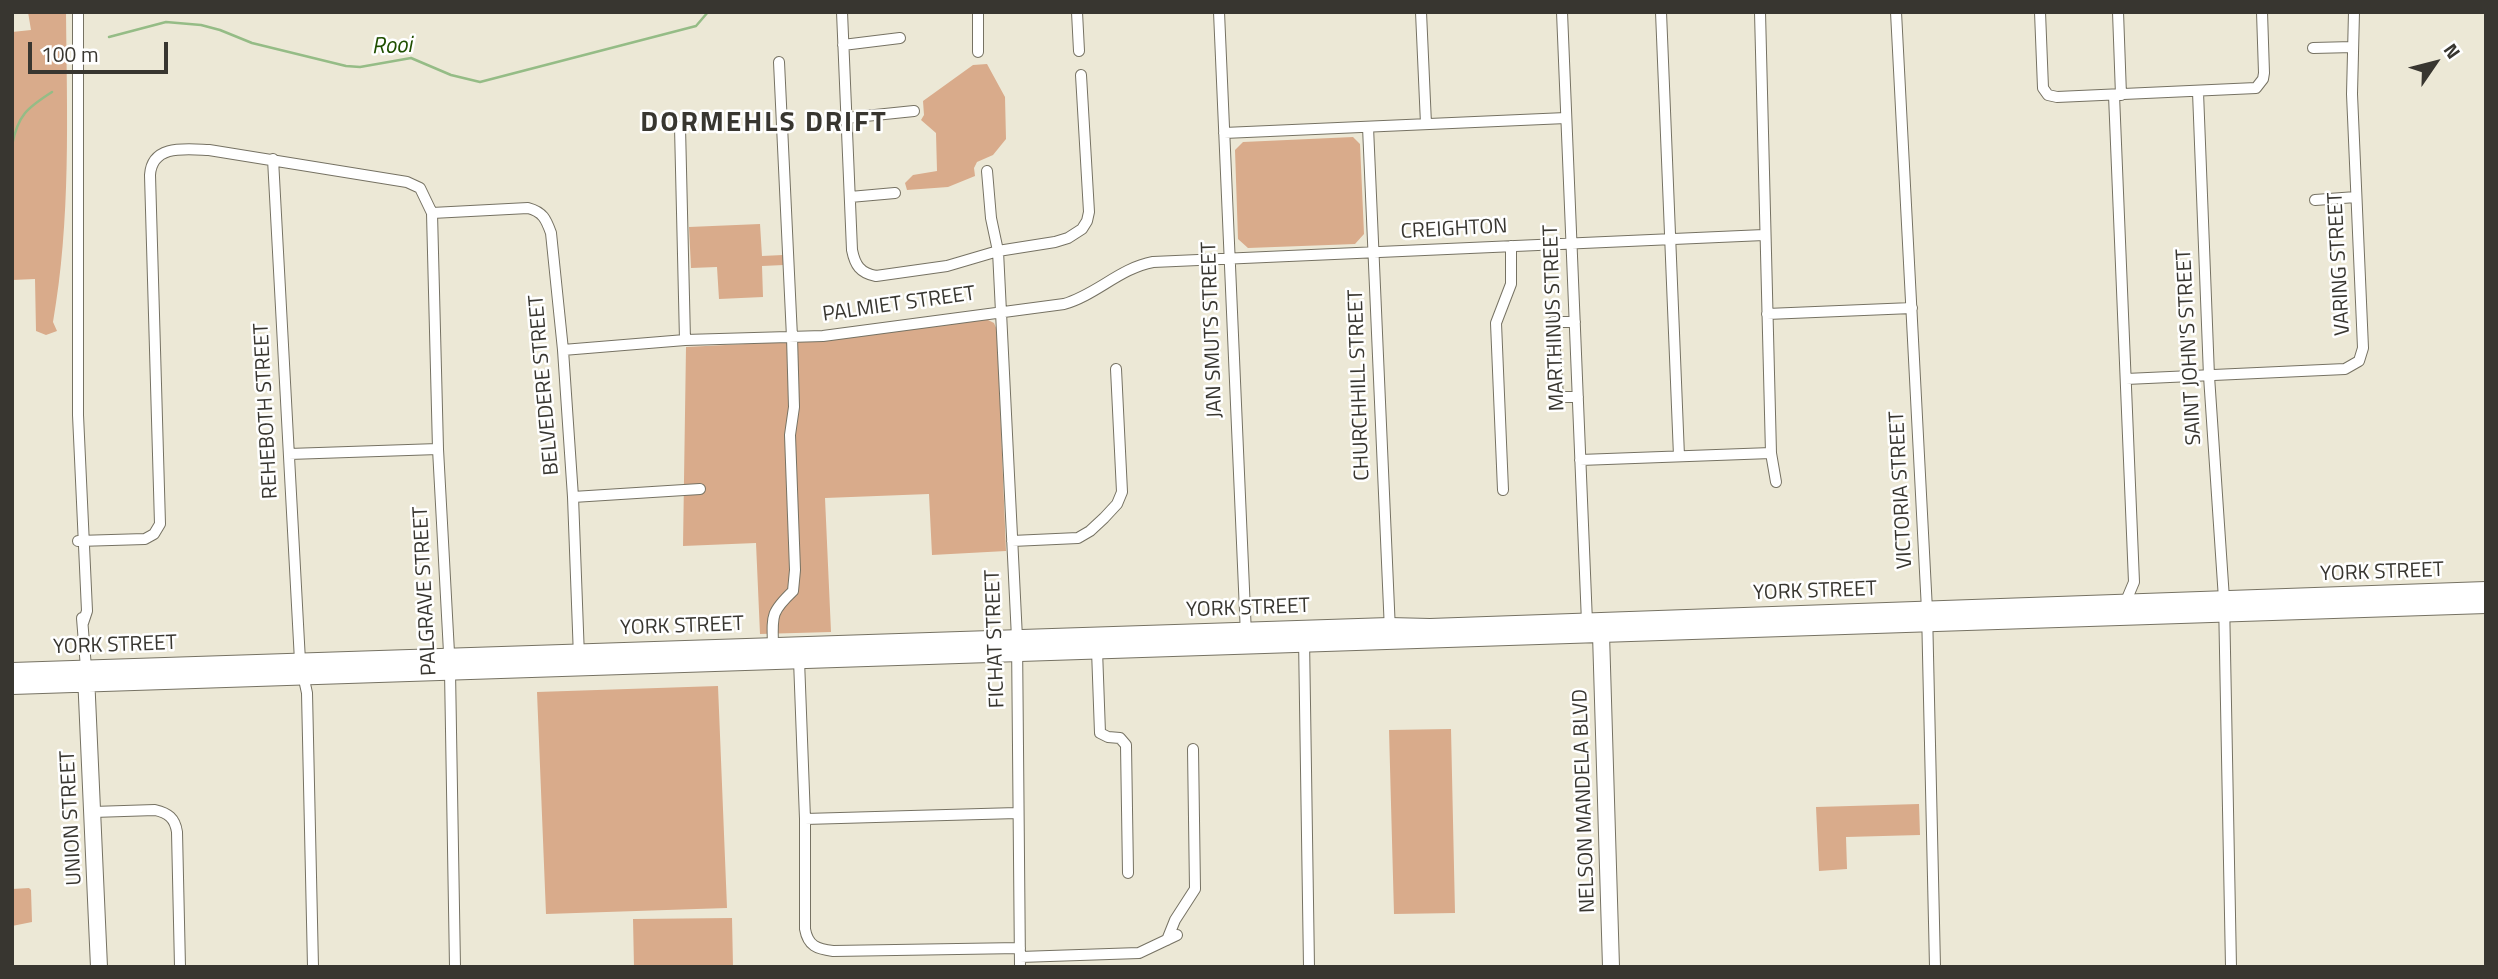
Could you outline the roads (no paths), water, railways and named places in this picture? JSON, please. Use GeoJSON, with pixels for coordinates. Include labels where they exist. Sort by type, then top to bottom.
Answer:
{"type":"FeatureCollection","features":[{"type":"Feature","properties":{"kind":"main road","name":"YORK STREET"},"geometry":{"type":"LineString","coordinates":[[579,659],[799,660],[1017,646],[1304,636],[1601,634],[1927,617],[2224,606],[2486,590]]}},
{"type":"Feature","properties":{"kind":"main road","name":"YORK STREET"},"geometry":{"type":"LineString","coordinates":[[1390,634],[1430,627],[1587,622],[1927,617],[2126,601],[2224,606],[2486,606]]}},
{"type":"Feature","properties":{"kind":"main road"},"geometry":{"type":"LineString","coordinates":[[1587,622],[1601,634]]}},
{"type":"Feature","properties":{"kind":"main road","name":"NELSON MANDELA BLVD"},"geometry":{"type":"LineString","coordinates":[[1601,634],[1611,967]]}},
{"type":"Feature","properties":{"kind":"main road","name":"YORK STREET"},"geometry":{"type":"LineString","coordinates":[[12,686],[86,676],[579,659],[774,645],[1017,646],[1097,650],[1246,638]]}},
{"type":"Feature","properties":{"kind":"main road","name":"YORK STREET"},"geometry":{"type":"LineString","coordinates":[[12,671],[86,676]]}},
{"type":"Feature","properties":{"kind":"main road","name":"UNION STREET"},"geometry":{"type":"LineString","coordinates":[[86,676],[99,967]]}},
{"type":"Feature","properties":{"kind":"street"},"geometry":{"type":"LineString","coordinates":[[78,12],[79,434],[81,541],[87,611],[83,623],[86,676]]}},
{"type":"Feature","properties":{"kind":"street"},"geometry":{"type":"LineString","coordinates":[[842,12],[854,260],[861,270],[868,274],[876,276],[947,265],[998,251],[1043,245],[1068,238],[1082,229],[1087,221],[1081,75]]}},
{"type":"Feature","properties":{"kind":"street"},"geometry":{"type":"LineString","coordinates":[[978,12],[978,52]]}},
{"type":"Feature","properties":{"kind":"street"},"geometry":{"type":"LineString","coordinates":[[1077,12],[1079,51]]}},
{"type":"Feature","properties":{"kind":"street","name":"JAN SMUTS STREET"},"geometry":{"type":"LineString","coordinates":[[1219,12],[1246,638]]}},
{"type":"Feature","properties":{"kind":"street"},"geometry":{"type":"LineString","coordinates":[[1421,12],[1426,124]]}},
{"type":"Feature","properties":{"kind":"street","name":"MARTHINUS STREET"},"geometry":{"type":"LineString","coordinates":[[1562,12],[1587,622]]}},
{"type":"Feature","properties":{"kind":"street"},"geometry":{"type":"LineString","coordinates":[[1661,12],[1679,456]]}},
{"type":"Feature","properties":{"kind":"street"},"geometry":{"type":"LineString","coordinates":[[1760,12],[1771,453],[1776,482]]}},
{"type":"Feature","properties":{"kind":"street","name":"VICTORIA STREET"},"geometry":{"type":"LineString","coordinates":[[1896,12],[1927,617],[1935,967]]}},
{"type":"Feature","properties":{"kind":"street"},"geometry":{"type":"LineString","coordinates":[[2040,12],[2043,88],[2048,95],[2057,97],[2256,88],[2263,79],[2262,12]]}},
{"type":"Feature","properties":{"kind":"street"},"geometry":{"type":"LineString","coordinates":[[2118,12],[2118,95],[2134,582],[2126,601]]}},
{"type":"Feature","properties":{"kind":"street","name":"VARING STREET"},"geometry":{"type":"LineString","coordinates":[[2210,376],[2345,369],[2359,361],[2363,348],[2352,94],[2354,12]]}},
{"type":"Feature","properties":{"kind":"street"},"geometry":{"type":"LineString","coordinates":[[843,45],[900,38]]}},
{"type":"Feature","properties":{"kind":"street"},"geometry":{"type":"LineString","coordinates":[[2312,48],[2353,47]]}},
{"type":"Feature","properties":{"kind":"street"},"geometry":{"type":"LineString","coordinates":[[774,645],[774,614],[781,601],[793,591],[795,584],[790,435],[794,407],[792,337],[779,62]]}},
{"type":"Feature","properties":{"kind":"street","name":"SAINT JOHN'S STREET"},"geometry":{"type":"LineString","coordinates":[[2198,92],[2210,376],[2224,606],[2231,967]]}},
{"type":"Feature","properties":{"kind":"street"},"geometry":{"type":"LineString","coordinates":[[846,118],[914,111]]}},
{"type":"Feature","properties":{"kind":"street"},"geometry":{"type":"LineString","coordinates":[[1224,133],[1566,118]]}},
{"type":"Feature","properties":{"kind":"street"},"geometry":{"type":"LineString","coordinates":[[680,127],[685,340]]}},
{"type":"Feature","properties":{"kind":"street","name":"CHURCHHILL STREET"},"geometry":{"type":"LineString","coordinates":[[1368,127],[1390,634]]}},
{"type":"Feature","properties":{"kind":"street"},"geometry":{"type":"LineString","coordinates":[[81,541],[145,539],[154,534],[160,524],[150,174],[155,158],[168,151],[209,150],[415,184],[425,196],[432,213]]}},
{"type":"Feature","properties":{"kind":"street","name":"REHEBOTH STREET"},"geometry":{"type":"LineString","coordinates":[[273,159],[302,668],[307,693],[313,967]]}},
{"type":"Feature","properties":{"kind":"street","name":"FICHAT STREET"},"geometry":{"type":"LineString","coordinates":[[987,171],[991,218],[998,251],[1002,310],[1017,646],[1020,957]]}},
{"type":"Feature","properties":{"kind":"street"},"geometry":{"type":"LineString","coordinates":[[850,197],[895,193]]}},
{"type":"Feature","properties":{"kind":"street"},"geometry":{"type":"LineString","coordinates":[[2315,200],[2356,197]]}},
{"type":"Feature","properties":{"kind":"street","name":"BELVEDERE STREET"},"geometry":{"type":"LineString","coordinates":[[432,213],[528,208],[538,211],[546,219],[551,233],[564,350],[579,659]]}},
{"type":"Feature","properties":{"kind":"street","name":"PALGRAVE STREET"},"geometry":{"type":"LineString","coordinates":[[432,213],[438,449],[449,664],[455,967]]}},
{"type":"Feature","properties":{"kind":"street","name":"CREIGHTON"},"geometry":{"type":"LineString","coordinates":[[1229,259],[1764,235]]}},
{"type":"Feature","properties":{"kind":"street"},"geometry":{"type":"LineString","coordinates":[[1503,490],[1496,323],[1511,284],[1511,246]]}},
{"type":"Feature","properties":{"kind":"street","name":"PALMIET STREET"},"geometry":{"type":"LineString","coordinates":[[564,350],[685,340],[823,336],[1070,302],[1090,294],[1143,264],[1229,259]]}},
{"type":"Feature","properties":{"kind":"street"},"geometry":{"type":"LineString","coordinates":[[1767,314],[1912,308]]}},
{"type":"Feature","properties":{"kind":"street"},"geometry":{"type":"LineString","coordinates":[[1574,322],[1553,322],[1558,397],[1578,397]]}},
{"type":"Feature","properties":{"kind":"street"},"geometry":{"type":"LineString","coordinates":[[1012,541],[1078,538],[1090,531],[1117,504],[1122,492],[1116,369]]}},
{"type":"Feature","properties":{"kind":"street"},"geometry":{"type":"LineString","coordinates":[[2126,379],[2210,376]]}},
{"type":"Feature","properties":{"kind":"street"},"geometry":{"type":"LineString","coordinates":[[289,454],[438,449]]}},
{"type":"Feature","properties":{"kind":"street"},"geometry":{"type":"LineString","coordinates":[[1580,460],[1771,453]]}},
{"type":"Feature","properties":{"kind":"street"},"geometry":{"type":"LineString","coordinates":[[573,497],[700,489]]}},
{"type":"Feature","properties":{"kind":"street"},"geometry":{"type":"LineString","coordinates":[[2134,582],[2148,601]]}},
{"type":"Feature","properties":{"kind":"street"},"geometry":{"type":"LineString","coordinates":[[1304,636],[1309,967]]}},
{"type":"Feature","properties":{"kind":"street"},"geometry":{"type":"LineString","coordinates":[[1097,650],[1100,733],[1120,738],[1126,745],[1128,873]]}},
{"type":"Feature","properties":{"kind":"street"},"geometry":{"type":"LineString","coordinates":[[799,660],[805,819],[805,929],[806,936],[815,947],[833,951],[1020,957],[1139,953],[1172,937],[1175,919],[1195,889],[1193,749]]}},
{"type":"Feature","properties":{"kind":"street"},"geometry":{"type":"LineString","coordinates":[[93,812],[156,810],[165,812],[174,820],[177,832],[180,967]]}},
{"type":"Feature","properties":{"kind":"street"},"geometry":{"type":"LineString","coordinates":[[805,819],[1017,813]]}},
{"type":"Feature","properties":{"kind":"waterway","name":"Rooi"},"geometry":{"type":"LineString","coordinates":[[109,37],[166,22],[201,25],[252,43],[346,66],[360,67],[411,58],[451,75],[480,82],[696,26],[708,12]]}},
{"type":"Feature","properties":{"kind":"waterway","name":"Rooi"},"geometry":{"type":"LineString","coordinates":[[12,145],[17,126],[25,113],[52,92]]}},
{"type":"Feature","properties":{"kind":"district","name":"DORMEHLS DRIFT"},"geometry":{"type":"Point","coordinates":[764,124]}}]}
